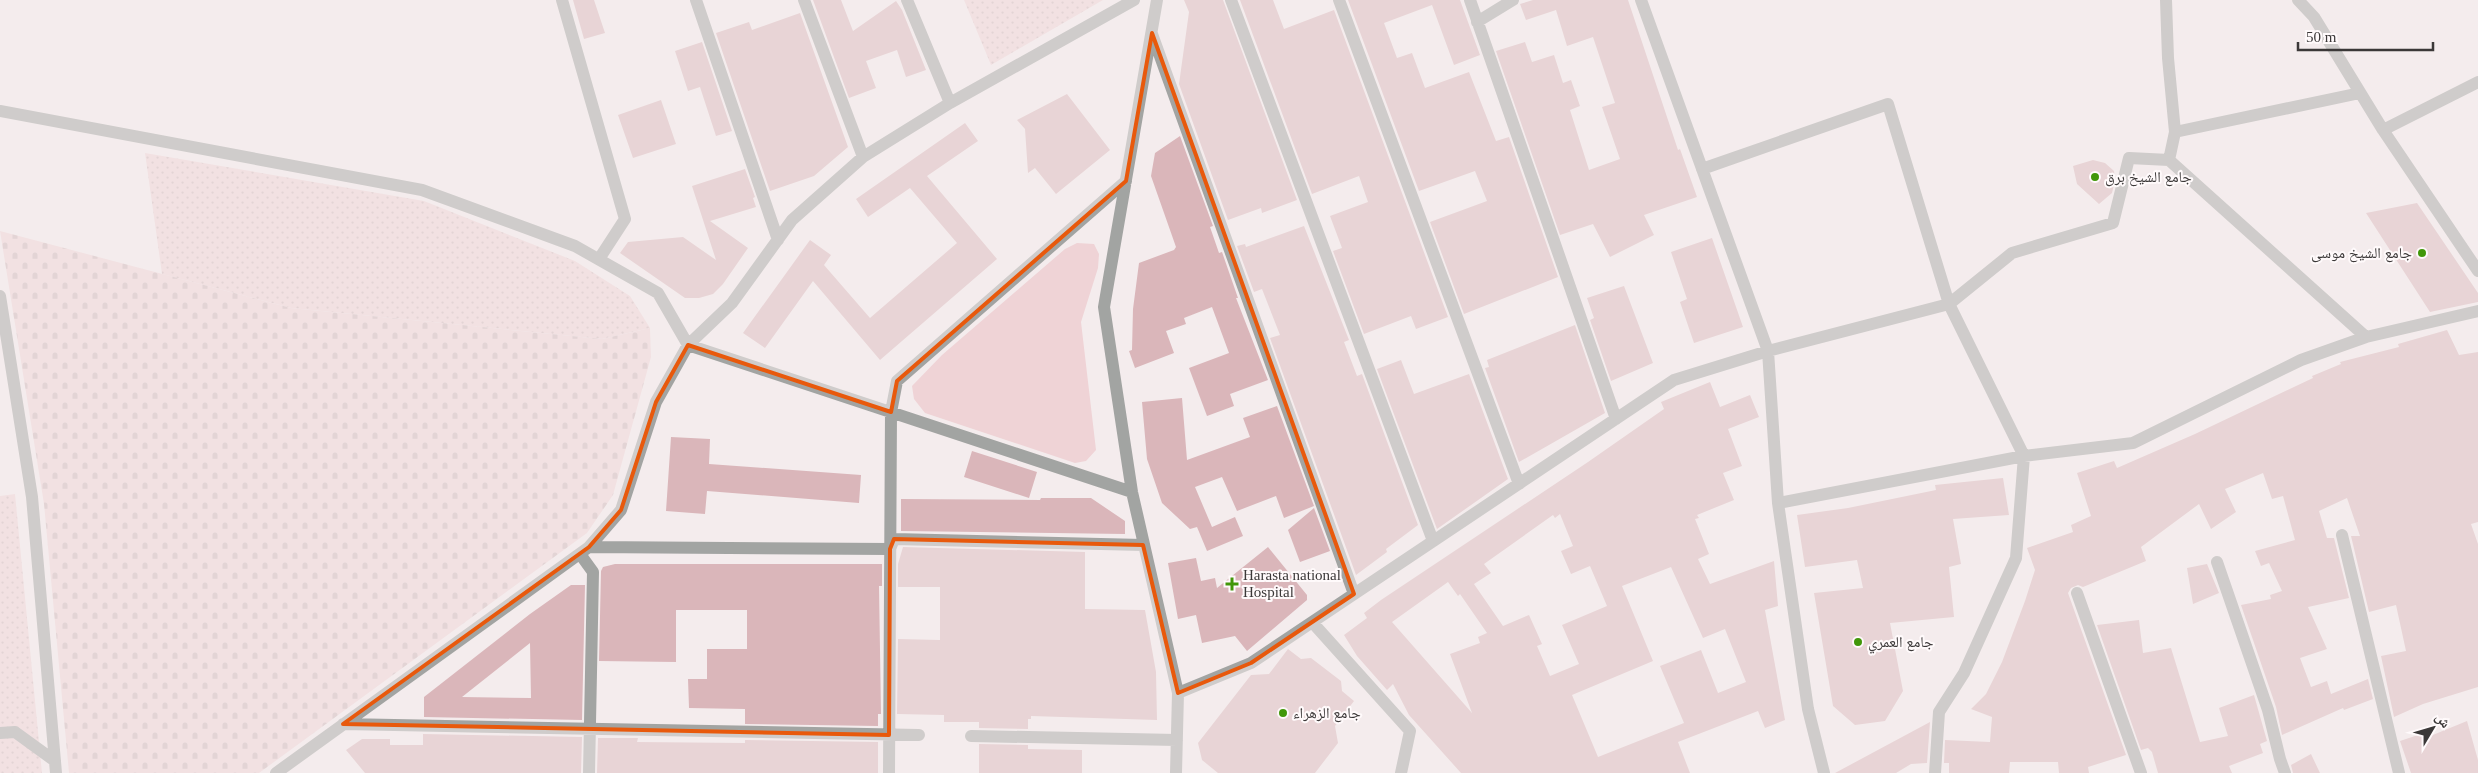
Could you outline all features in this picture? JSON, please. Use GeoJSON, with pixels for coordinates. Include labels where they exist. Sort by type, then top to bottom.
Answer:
{"type":"FeatureCollection","features":[{"type":"Feature","properties":{"kind":"street"},"geometry":{"type":"LineString","coordinates":[[562,0],[625,220],[599,259]]}},
{"type":"Feature","properties":{"kind":"street"},"geometry":{"type":"LineString","coordinates":[[696,0],[778,240]]}},
{"type":"Feature","properties":{"kind":"street"},"geometry":{"type":"LineString","coordinates":[[804,0],[863,157]]}},
{"type":"Feature","properties":{"kind":"street"},"geometry":{"type":"LineString","coordinates":[[907,0],[950,103]]}},
{"type":"Feature","properties":{"kind":"street"},"geometry":{"type":"LineString","coordinates":[[276,773],[584,551],[621,510],[656,402],[688,345],[732,303],[792,220],[863,157],[950,103],[1134,0]]}},
{"type":"Feature","properties":{"kind":"street"},"geometry":{"type":"LineString","coordinates":[[1157,0],[1104,307],[1132,492],[1178,693],[1176,773]]}},
{"type":"Feature","properties":{"kind":"street"},"geometry":{"type":"LineString","coordinates":[[1232,0],[1433,542]]}},
{"type":"Feature","properties":{"kind":"street"},"geometry":{"type":"LineString","coordinates":[[1340,0],[1519,484]]}},
{"type":"Feature","properties":{"kind":"street"},"geometry":{"type":"LineString","coordinates":[[1470,0],[1616,419]]}},
{"type":"Feature","properties":{"kind":"street"},"geometry":{"type":"LineString","coordinates":[[1477,22],[1513,0]]}},
{"type":"Feature","properties":{"kind":"street"},"geometry":{"type":"LineString","coordinates":[[1641,0],[1768,351],[1778,503],[1808,709],[1824,773]]}},
{"type":"Feature","properties":{"kind":"street"},"geometry":{"type":"LineString","coordinates":[[2166,0],[2168,58],[2175,132],[2169,160]]}},
{"type":"Feature","properties":{"kind":"street"},"geometry":{"type":"LineString","coordinates":[[2298,0],[2314,18],[2384,130],[2478,270]]}},
{"type":"Feature","properties":{"kind":"street"},"geometry":{"type":"LineString","coordinates":[[1152,33],[1354,594]]}},
{"type":"Feature","properties":{"kind":"street"},"geometry":{"type":"LineString","coordinates":[[2384,130],[2478,82]]}},
{"type":"Feature","properties":{"kind":"street"},"geometry":{"type":"LineString","coordinates":[[2175,132],[2360,93]]}},
{"type":"Feature","properties":{"kind":"street"},"geometry":{"type":"LineString","coordinates":[[1702,169],[1888,104],[1949,304],[2024,456],[2016,558],[1964,673],[1940,712],[1935,773]]}},
{"type":"Feature","properties":{"kind":"street"},"geometry":{"type":"LineString","coordinates":[[0,111],[422,190],[575,246],[658,293],[688,345],[1132,492]]}},
{"type":"Feature","properties":{"kind":"street"},"geometry":{"type":"LineString","coordinates":[[1178,693],[1250,663],[1674,380],[1768,351],[1949,304],[2012,253],[2113,223],[2129,158],[2169,160],[2366,337]]}},
{"type":"Feature","properties":{"kind":"street"},"geometry":{"type":"LineString","coordinates":[[889,773],[890,412],[897,381],[1126,181]]}},
{"type":"Feature","properties":{"kind":"street"},"geometry":{"type":"LineString","coordinates":[[0,296],[32,497],[56,767]]}},
{"type":"Feature","properties":{"kind":"street"},"geometry":{"type":"LineString","coordinates":[[1778,503],[2024,456],[2133,443],[2300,360],[2366,337],[2478,311]]}},
{"type":"Feature","properties":{"kind":"street"},"geometry":{"type":"LineString","coordinates":[[2342,535],[2399,773]]}},
{"type":"Feature","properties":{"kind":"street"},"geometry":{"type":"LineString","coordinates":[[890,549],[894,539],[1143,545]]}},
{"type":"Feature","properties":{"kind":"street"},"geometry":{"type":"LineString","coordinates":[[584,551],[890,549]]}},
{"type":"Feature","properties":{"kind":"street"},"geometry":{"type":"LineString","coordinates":[[584,551],[593,572],[589,773]]}},
{"type":"Feature","properties":{"kind":"street"},"geometry":{"type":"LineString","coordinates":[[2217,562],[2268,710],[2280,759],[2286,773]]}},
{"type":"Feature","properties":{"kind":"street"},"geometry":{"type":"LineString","coordinates":[[2077,593],[2141,773]]}},
{"type":"Feature","properties":{"kind":"street"},"geometry":{"type":"LineString","coordinates":[[1312,622],[1410,731],[1401,773]]}},
{"type":"Feature","properties":{"kind":"street"},"geometry":{"type":"LineString","coordinates":[[343,724],[919,735]]}},
{"type":"Feature","properties":{"kind":"street"},"geometry":{"type":"LineString","coordinates":[[0,733],[16,732],[56,767]]}},
{"type":"Feature","properties":{"kind":"street"},"geometry":{"type":"LineString","coordinates":[[971,736],[1177,740]]}},
{"type":"Feature","properties":{"kind":"highlighted area"},"geometry":{"type":"Polygon","coordinates":[[[1152,33],[1354,594],[1251,663],[1178,693],[1143,545],[894,539],[890,549],[889,735],[343,724],[589,547],[621,510],[656,402],[688,345],[891,412],[897,381],[1126,181],[1152,33]]]}},
{"type":"Feature","properties":{"kind":"green space"},"geometry":{"type":"Polygon","coordinates":[[[964,0],[1103,0],[991,65],[964,0]]]}},
{"type":"Feature","properties":{"kind":"green space"},"geometry":{"type":"Polygon","coordinates":[[[145,153],[424,201],[575,261],[630,296],[650,328],[602,339],[291,308],[162,274],[145,153]]]}},
{"type":"Feature","properties":{"kind":"green space"},"geometry":{"type":"Polygon","coordinates":[[[0,231],[291,308],[602,339],[650,328],[651,357],[613,495],[587,533],[259,773],[69,773],[44,504],[0,231]]]}},
{"type":"Feature","properties":{"kind":"green space"},"geometry":{"type":"Polygon","coordinates":[[[1077,243],[1094,244],[1099,254],[1098,268],[1081,322],[1096,450],[1086,461],[1075,463],[925,413],[914,399],[912,386],[942,355],[1065,249],[1077,243]]]}},
{"type":"Feature","properties":{"kind":"green space"},"geometry":{"type":"Polygon","coordinates":[[[15,494],[42,773],[0,773],[0,496],[15,494]]]}},
{"type":"Feature","properties":{"kind":"building"},"geometry":{"type":"Polygon","coordinates":[[[573,0],[594,0],[605,33],[584,39],[573,0]]]}},
{"type":"Feature","properties":{"kind":"building"},"geometry":{"type":"Polygon","coordinates":[[[813,0],[841,0],[853,31],[896,1],[902,10],[926,70],[906,77],[897,50],[866,61],[876,88],[849,98],[813,0]]]}},
{"type":"Feature","properties":{"kind":"building"},"geometry":{"type":"Polygon","coordinates":[[[1184,0],[1223,0],[1297,200],[1262,213],[1261,208],[1228,220],[1179,84],[1189,12],[1184,0]]]}},
{"type":"Feature","properties":{"kind":"building"},"geometry":{"type":"Polygon","coordinates":[[[1240,0],[1273,0],[1284,29],[1334,10],[1448,317],[1416,329],[1411,316],[1364,334],[1333,251],[1342,248],[1330,216],[1368,202],[1359,176],[1312,194],[1240,0]]]}},
{"type":"Feature","properties":{"kind":"building"},"geometry":{"type":"Polygon","coordinates":[[[1348,0],[1460,0],[1480,55],[1454,65],[1432,5],[1384,23],[1397,58],[1412,53],[1425,88],[1469,72],[1496,141],[1509,137],[1558,277],[1464,314],[1430,222],[1487,201],[1475,171],[1419,191],[1348,0]]]}},
{"type":"Feature","properties":{"kind":"building"},"geometry":{"type":"Polygon","coordinates":[[[1533,0],[1628,0],[1678,150],[1680,149],[1697,197],[1644,215],[1654,235],[1610,257],[1593,224],[1560,235],[1496,51],[1525,42],[1532,62],[1554,55],[1563,83],[1571,80],[1580,106],[1570,110],[1589,170],[1620,159],[1602,107],[1615,103],[1593,37],[1567,46],[1556,10],[1526,20],[1520,4],[1533,0]]]}},
{"type":"Feature","properties":{"kind":"building"},"geometry":{"type":"Polygon","coordinates":[[[800,13],[848,147],[814,176],[770,191],[716,33],[749,22],[752,30],[800,13]]]}},
{"type":"Feature","properties":{"kind":"building"},"geometry":{"type":"Polygon","coordinates":[[[702,42],[732,131],[716,136],[700,87],[688,91],[675,51],[702,42]]]}},
{"type":"Feature","properties":{"kind":"building"},"geometry":{"type":"Polygon","coordinates":[[[1067,94],[1110,150],[1056,194],[1035,168],[1028,173],[1025,129],[1017,120],[1067,94]]]}},
{"type":"Feature","properties":{"kind":"building"},"geometry":{"type":"Polygon","coordinates":[[[661,100],[676,144],[633,158],[618,115],[661,100]]]}},
{"type":"Feature","properties":{"kind":"building"},"geometry":{"type":"Polygon","coordinates":[[[965,123],[978,141],[927,176],[997,259],[880,360],[813,281],[765,348],[743,333],[810,240],[831,255],[824,265],[870,318],[957,243],[910,188],[868,217],[856,199],[965,123]]]}},
{"type":"Feature","properties":{"kind":"building"},"geometry":{"type":"Polygon","coordinates":[[[1180,136],[1213,226],[1210,227],[1219,253],[1222,252],[1238,298],[1236,298],[1268,380],[1230,394],[1234,406],[1207,416],[1189,368],[1229,353],[1212,307],[1184,318],[1186,324],[1166,331],[1174,353],[1135,368],[1129,351],[1132,350],[1133,309],[1139,263],[1174,250],[1176,247],[1151,176],[1155,153],[1180,136]]]}},
{"type":"Feature","properties":{"kind":"building","name":"جامع الشيخ برق"},"geometry":{"type":"Polygon","coordinates":[[[2093,160],[2105,163],[2114,171],[2115,180],[2112,193],[2099,204],[2077,184],[2073,166],[2093,160]]]}},
{"type":"Feature","properties":{"kind":"building"},"geometry":{"type":"Polygon","coordinates":[[[745,169],[755,197],[753,198],[756,207],[710,221],[748,248],[723,284],[713,294],[699,298],[685,298],[620,253],[628,242],[683,237],[716,260],[692,186],[745,169]]]}},
{"type":"Feature","properties":{"kind":"building","name":"جامع الشيخ موسى"},"geometry":{"type":"Polygon","coordinates":[[[2417,203],[2478,293],[2478,302],[2430,312],[2366,213],[2417,203]]]}},
{"type":"Feature","properties":{"kind":"building"},"geometry":{"type":"Polygon","coordinates":[[[1304,226],[1349,340],[1344,342],[1357,376],[1362,374],[1418,525],[1386,549],[1387,552],[1356,575],[1270,338],[1280,335],[1262,289],[1254,292],[1237,246],[1245,244],[1246,247],[1304,226]]]}},
{"type":"Feature","properties":{"kind":"building"},"geometry":{"type":"Polygon","coordinates":[[[1712,238],[1743,327],[1694,343],[1680,302],[1687,299],[1671,252],[1712,238]]]}},
{"type":"Feature","properties":{"kind":"building"},"geometry":{"type":"Polygon","coordinates":[[[1624,286],[1653,363],[1611,381],[1590,320],[1594,318],[1587,298],[1624,286]]]}},
{"type":"Feature","properties":{"kind":"building"},"geometry":{"type":"Polygon","coordinates":[[[1575,325],[1605,413],[1519,462],[1485,368],[1489,367],[1487,360],[1575,325]]]}},
{"type":"Feature","properties":{"kind":"building"},"geometry":{"type":"Polygon","coordinates":[[[2447,330],[2459,355],[2478,352],[2478,522],[2471,524],[2478,544],[2478,687],[2423,704],[2394,717],[2381,656],[2406,651],[2396,605],[2369,612],[2351,536],[2360,536],[2347,498],[2319,511],[2327,538],[2334,538],[2349,598],[2308,607],[2327,649],[2300,658],[2311,687],[2327,681],[2331,694],[2368,679],[2373,699],[2344,710],[2343,708],[2282,735],[2276,707],[2241,605],[2271,599],[2270,595],[2282,591],[2269,563],[2261,566],[2255,551],[2295,540],[2283,496],[2272,499],[2263,473],[2225,489],[2236,512],[2211,529],[2199,504],[2141,547],[2146,561],[2083,587],[2078,585],[2071,588],[2068,593],[2126,755],[2088,767],[2089,773],[2059,773],[2058,762],[2010,762],[2009,773],[1949,773],[1949,763],[1944,763],[1945,740],[1990,742],[1992,717],[1971,709],[1986,694],[2002,662],[2025,601],[2035,570],[2027,548],[2073,532],[2071,525],[2091,516],[2077,473],[2114,461],[2117,468],[2195,434],[2313,378],[2312,376],[2341,364],[2340,362],[2399,347],[2398,344],[2447,330]]]}},
{"type":"Feature","properties":{"kind":"building"},"geometry":{"type":"Polygon","coordinates":[[[1401,360],[1414,394],[1469,374],[1508,479],[1437,529],[1377,369],[1401,360]]]}},
{"type":"Feature","properties":{"kind":"building"},"geometry":{"type":"Polygon","coordinates":[[[1710,382],[1720,407],[1750,395],[1759,417],[1728,429],[1742,466],[1723,473],[1734,500],[1697,515],[1699,518],[1695,519],[1709,554],[1698,559],[1710,584],[1774,561],[1778,606],[1765,610],[1785,720],[1765,728],[1758,711],[1678,742],[1690,773],[1461,773],[1409,715],[1393,684],[1387,690],[1357,656],[1344,635],[1367,618],[1364,613],[1381,600],[1664,409],[1661,402],[1710,382]],[[1560,514],[1555,518],[1553,515],[1484,564],[1491,573],[1474,584],[1503,626],[1529,615],[1542,644],[1537,646],[1550,676],[1579,664],[1562,625],[1607,606],[1590,566],[1571,574],[1561,551],[1573,546],[1560,514]],[[1671,567],[1622,586],[1653,661],[1572,695],[1598,757],[1684,723],[1660,666],[1701,650],[1718,693],[1746,682],[1725,629],[1703,638],[1671,567]],[[1448,582],[1392,622],[1472,713],[1450,654],[1480,643],[1478,637],[1487,633],[1460,594],[1458,596],[1448,582]]]}},
{"type":"Feature","properties":{"kind":"building"},"geometry":{"type":"Polygon","coordinates":[[[1182,398],[1187,460],[1250,437],[1243,418],[1277,406],[1314,506],[1284,518],[1276,496],[1237,511],[1222,477],[1195,487],[1212,527],[1235,517],[1243,536],[1207,551],[1197,527],[1190,529],[1162,503],[1147,459],[1142,402],[1182,398]]]}},
{"type":"Feature","properties":{"kind":"building"},"geometry":{"type":"Polygon","coordinates":[[[671,437],[710,439],[709,464],[861,475],[859,503],[707,491],[705,514],[666,511],[671,437]]]}},
{"type":"Feature","properties":{"kind":"building"},"geometry":{"type":"Polygon","coordinates":[[[972,451],[1037,472],[1029,498],[964,477],[972,451]]]}},
{"type":"Feature","properties":{"kind":"building"},"geometry":{"type":"Polygon","coordinates":[[[2003,478],[2009,515],[1953,519],[1961,564],[1949,567],[1954,617],[1890,623],[1903,691],[1885,721],[1855,725],[1833,706],[1814,593],[1863,588],[1857,560],[1805,567],[1797,515],[1848,508],[1936,490],[1935,485],[2003,478]]]}},
{"type":"Feature","properties":{"kind":"building"},"geometry":{"type":"Polygon","coordinates":[[[1041,498],[1091,498],[1125,521],[1125,534],[901,531],[901,499],[1040,500],[1041,498]]]}},
{"type":"Feature","properties":{"kind":"building"},"geometry":{"type":"Polygon","coordinates":[[[1314,508],[1330,551],[1300,562],[1288,530],[1314,508]]]}},
{"type":"Feature","properties":{"kind":"building"},"geometry":{"type":"Polygon","coordinates":[[[903,547],[1085,552],[1085,609],[1145,610],[1156,672],[1157,720],[1031,716],[1031,719],[1028,719],[1028,729],[979,728],[979,722],[944,722],[944,715],[897,714],[898,639],[940,640],[940,587],[898,587],[898,564],[903,547]]]}},
{"type":"Feature","properties":{"kind":"building"},"geometry":{"type":"Polygon","coordinates":[[[1268,547],[1307,595],[1307,600],[1247,651],[1235,636],[1202,643],[1196,615],[1178,619],[1168,563],[1196,558],[1201,581],[1215,578],[1217,588],[1268,547]]]}},
{"type":"Feature","properties":{"kind":"building"},"geometry":{"type":"Polygon","coordinates":[[[615,564],[882,564],[882,586],[879,586],[881,714],[878,714],[878,726],[745,724],[745,709],[689,708],[688,679],[707,679],[707,649],[747,649],[747,610],[676,610],[676,662],[599,661],[601,571],[603,567],[615,564]]]}},
{"type":"Feature","properties":{"kind":"building"},"geometry":{"type":"Polygon","coordinates":[[[2207,564],[2219,593],[2193,604],[2187,568],[2207,564]]]}},
{"type":"Feature","properties":{"kind":"building"},"geometry":{"type":"Polygon","coordinates":[[[571,585],[585,585],[582,720],[424,717],[424,697],[530,614],[571,585]],[[530,643],[462,697],[531,698],[530,643]]]}},
{"type":"Feature","properties":{"kind":"building"},"geometry":{"type":"Polygon","coordinates":[[[2139,620],[2143,653],[2171,648],[2200,742],[2228,736],[2219,708],[2254,695],[2267,741],[2260,744],[2263,753],[2229,766],[2232,773],[2158,773],[2152,752],[2148,748],[2141,750],[2097,625],[2139,620]]]}},
{"type":"Feature","properties":{"kind":"building","name":"جامع الزهراء"},"geometry":{"type":"Polygon","coordinates":[[[1288,649],[1301,659],[1311,658],[1341,681],[1342,691],[1354,701],[1335,726],[1338,743],[1315,773],[1218,773],[1202,760],[1198,743],[1251,675],[1269,674],[1288,649]]]}},
{"type":"Feature","properties":{"kind":"building"},"geometry":{"type":"Polygon","coordinates":[[[2467,721],[2478,760],[2478,773],[2411,773],[2400,741],[2421,734],[2423,739],[2467,721]]]}},
{"type":"Feature","properties":{"kind":"building"},"geometry":{"type":"Polygon","coordinates":[[[1930,722],[1927,763],[1911,764],[1896,773],[1835,773],[1930,722]]]}},
{"type":"Feature","properties":{"kind":"building"},"geometry":{"type":"Polygon","coordinates":[[[423,734],[582,737],[581,773],[365,773],[346,750],[362,739],[390,739],[390,745],[423,745],[423,734]]]}},
{"type":"Feature","properties":{"kind":"building"},"geometry":{"type":"Polygon","coordinates":[[[598,738],[638,738],[637,742],[745,743],[745,740],[878,742],[878,773],[597,773],[598,738]]]}},
{"type":"Feature","properties":{"kind":"building"},"geometry":{"type":"Polygon","coordinates":[[[979,744],[1028,745],[1028,749],[1082,750],[1082,773],[979,773],[979,744]]]}},
{"type":"Feature","properties":{"kind":"building"},"geometry":{"type":"Polygon","coordinates":[[[2311,754],[2320,773],[2293,773],[2291,765],[2311,754]]]}},
{"type":"Feature","properties":{"kind":"place","name":"جامع الشيخ برق"},"geometry":{"type":"Point","coordinates":[2095,177]}},
{"type":"Feature","properties":{"kind":"place","name":"جامع الشيخ موسى"},"geometry":{"type":"Point","coordinates":[2422,253]}},
{"type":"Feature","properties":{"kind":"place","name":"Harasta national Hospital"},"geometry":{"type":"Point","coordinates":[1232,584]}},
{"type":"Feature","properties":{"kind":"place","name":"جامع العمري"},"geometry":{"type":"Point","coordinates":[1858,642]}},
{"type":"Feature","properties":{"kind":"place","name":"جامع الزهراء"},"geometry":{"type":"Point","coordinates":[1283,713]}}]}
